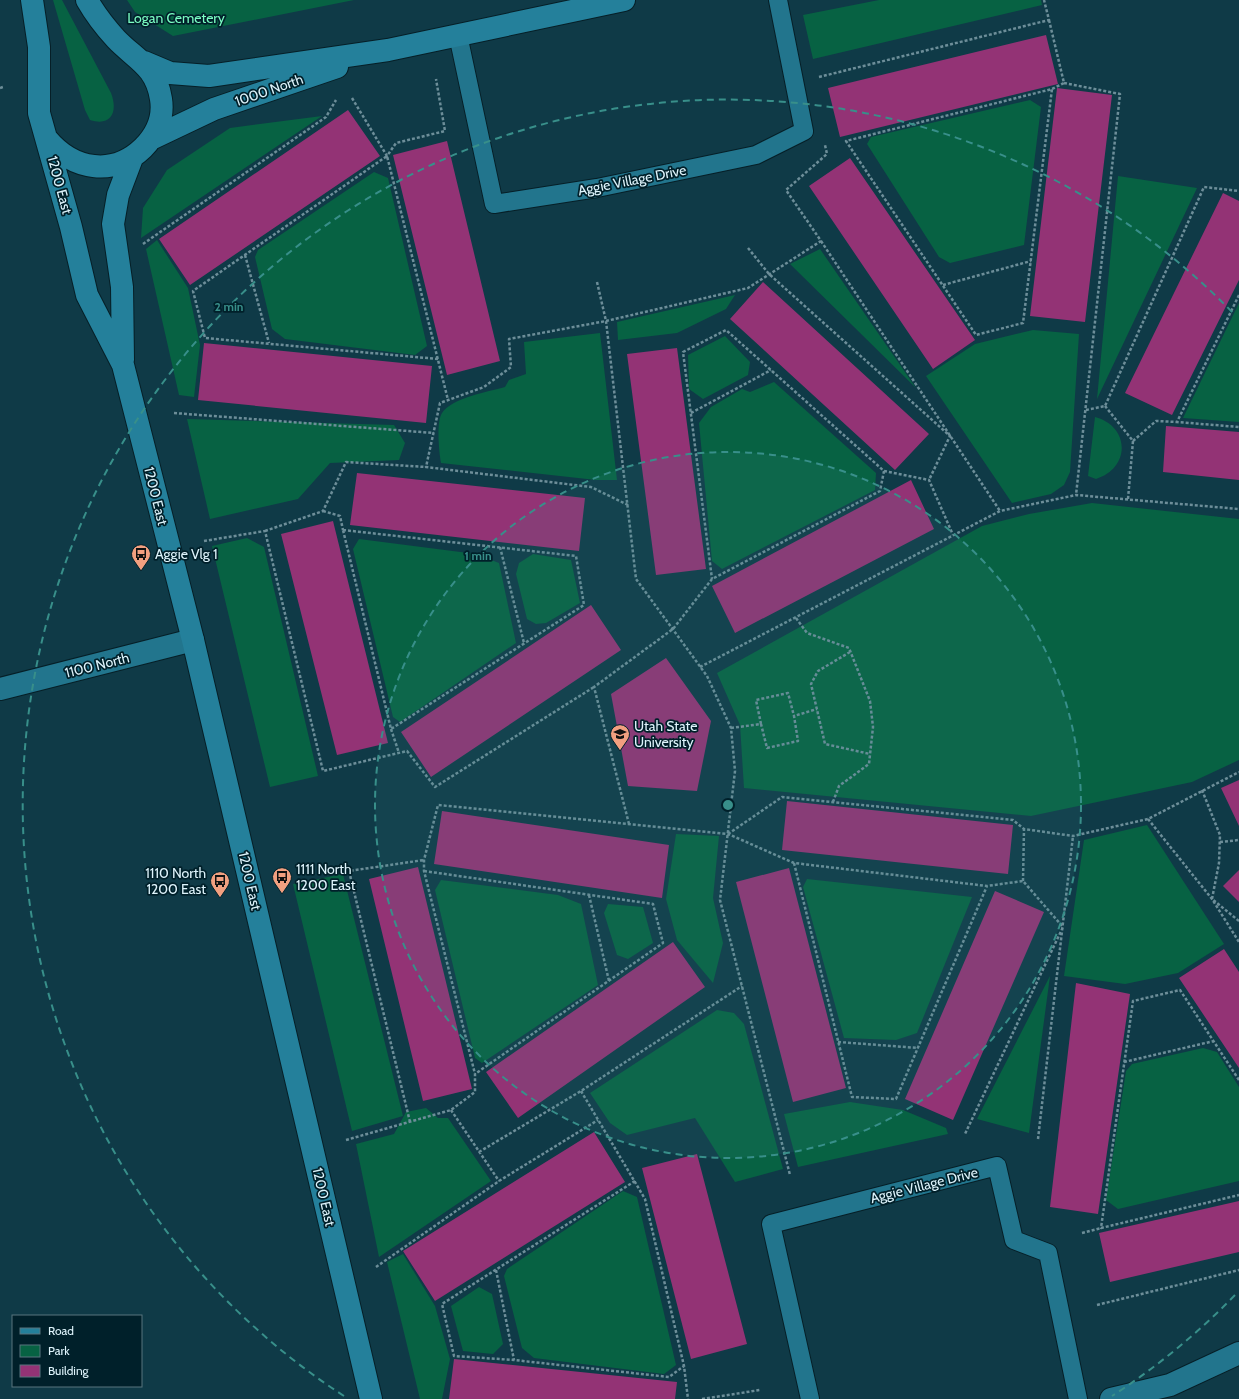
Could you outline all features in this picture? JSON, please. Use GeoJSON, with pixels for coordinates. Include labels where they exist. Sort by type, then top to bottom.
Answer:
{"type":"FeatureCollection","features":[{"type":"Feature","properties":{"kind":"main road","name":"1200 East"},"geometry":{"type":"LineString","coordinates":[[32,0],[40,47],[40,113],[87,295],[123,365],[193,640],[371,1399]]}},
{"type":"Feature","properties":{"kind":"main road","name":"1200 East"},"geometry":{"type":"LineString","coordinates":[[47,139],[57,151],[72,161],[88,165],[111,166],[132,158],[153,138],[161,116],[161,99],[156,82],[144,62],[117,40],[87,0]]}},
{"type":"Feature","properties":{"kind":"main road","name":"1000 North"},"geometry":{"type":"LineString","coordinates":[[144,62],[170,73],[209,76],[388,50],[624,0]]}},
{"type":"Feature","properties":{"kind":"main road","name":"1000 North"},"geometry":{"type":"LineString","coordinates":[[153,138],[214,109],[388,50]]}},
{"type":"Feature","properties":{"kind":"main road","name":"1200 East"},"geometry":{"type":"LineString","coordinates":[[123,365],[122,287],[113,224],[118,195],[132,158]]}},
{"type":"Feature","properties":{"kind":"street","name":"1100 North"},"geometry":{"type":"LineString","coordinates":[[0,689],[193,640]]}},
{"type":"Feature","properties":{"kind":"street"},"geometry":{"type":"LineString","coordinates":[[1111,1399],[1170,1385],[1239,1353]]}},
{"type":"Feature","properties":{"kind":"lane","name":"Aggie Village Drive"},"geometry":{"type":"LineString","coordinates":[[458,35],[494,204],[597,188],[756,155],[804,131],[778,0]]}},
{"type":"Feature","properties":{"kind":"lane","name":"Aggie Village Drive"},"geometry":{"type":"LineString","coordinates":[[810,1399],[771,1224],[998,1166],[1014,1240],[1048,1253],[1078,1399]]}},
{"type":"Feature","properties":{"kind":"path"},"geometry":{"type":"LineString","coordinates":[[1044,0],[1064,83]]}},
{"type":"Feature","properties":{"kind":"path"},"geometry":{"type":"LineString","coordinates":[[816,78],[1049,20]]}},
{"type":"Feature","properties":{"kind":"path"},"geometry":{"type":"LineString","coordinates":[[436,79],[445,131],[396,143],[387,156],[193,291],[205,338],[438,359]]}},
{"type":"Feature","properties":{"kind":"path"},"geometry":{"type":"LineString","coordinates":[[1052,89],[1023,323],[976,335],[846,141],[1052,89],[1064,83],[1120,94],[1076,495]]}},
{"type":"Feature","properties":{"kind":"path"},"geometry":{"type":"LineString","coordinates":[[352,98],[387,156],[448,400]]}},
{"type":"Feature","properties":{"kind":"path"},"geometry":{"type":"LineString","coordinates":[[137,248],[326,117],[336,100]]}},
{"type":"Feature","properties":{"kind":"path"},"geometry":{"type":"LineString","coordinates":[[823,139],[827,154],[786,190],[1000,511]]}},
{"type":"Feature","properties":{"kind":"path"},"geometry":{"type":"LineString","coordinates":[[1105,406],[1204,187],[1239,191]]}},
{"type":"Feature","properties":{"kind":"path"},"geometry":{"type":"LineString","coordinates":[[426,467],[440,403],[484,387],[511,367],[509,339],[606,320],[748,288],[821,241]]}},
{"type":"Feature","properties":{"kind":"path"},"geometry":{"type":"LineString","coordinates":[[748,248],[769,274],[950,436]]}},
{"type":"Feature","properties":{"kind":"path"},"geometry":{"type":"LineString","coordinates":[[246,255],[269,343]]}},
{"type":"Feature","properties":{"kind":"path"},"geometry":{"type":"LineString","coordinates":[[943,285],[1031,261]]}},
{"type":"Feature","properties":{"kind":"path"},"geometry":{"type":"LineString","coordinates":[[597,282],[606,320],[636,579],[707,676],[731,728],[735,771],[720,900],[790,1175]]}},
{"type":"Feature","properties":{"kind":"path"},"geometry":{"type":"LineString","coordinates":[[1178,422],[1239,295]]}},
{"type":"Feature","properties":{"kind":"path"},"geometry":{"type":"LineString","coordinates":[[712,579],[683,352],[726,330],[884,471],[929,480]]}},
{"type":"Feature","properties":{"kind":"path"},"geometry":{"type":"LineString","coordinates":[[690,413],[771,370]]}},
{"type":"Feature","properties":{"kind":"path"},"geometry":{"type":"LineString","coordinates":[[1086,410],[1105,406]]}},
{"type":"Feature","properties":{"kind":"path"},"geometry":{"type":"LineString","coordinates":[[1105,406],[1133,441],[1128,500]]}},
{"type":"Feature","properties":{"kind":"path"},"geometry":{"type":"LineString","coordinates":[[174,413],[434,433]]}},
{"type":"Feature","properties":{"kind":"path"},"geometry":{"type":"LineString","coordinates":[[1133,441],[1156,421],[1239,427]]}},
{"type":"Feature","properties":{"kind":"path"},"geometry":{"type":"LineString","coordinates":[[950,436],[929,480],[953,535]]}},
{"type":"Feature","properties":{"kind":"path"},"geometry":{"type":"LineString","coordinates":[[323,511],[346,462],[426,467],[591,487],[628,505]]}},
{"type":"Feature","properties":{"kind":"path"},"geometry":{"type":"LineString","coordinates":[[265,531],[323,771],[407,751],[435,787],[594,687],[673,629],[712,579],[880,491],[884,471]]}},
{"type":"Feature","properties":{"kind":"path"},"geometry":{"type":"LineString","coordinates":[[700,667],[1000,511],[1076,495],[1239,509]]}},
{"type":"Feature","properties":{"kind":"path"},"geometry":{"type":"LineString","coordinates":[[204,541],[265,531],[323,511],[340,516],[391,729],[399,753]]}},
{"type":"Feature","properties":{"kind":"path"},"geometry":{"type":"LineString","coordinates":[[343,530],[576,556],[584,605],[391,729]]}},
{"type":"Feature","properties":{"kind":"path"},"geometry":{"type":"LineString","coordinates":[[500,547],[524,644]]}},
{"type":"Feature","properties":{"kind":"path"},"geometry":{"type":"LineString","coordinates":[[796,618],[807,633],[848,648],[870,701],[873,727],[869,764],[839,786],[832,802]]}},
{"type":"Feature","properties":{"kind":"path"},"geometry":{"type":"LineString","coordinates":[[850,652],[818,671],[811,684],[826,744],[870,754]]}},
{"type":"Feature","properties":{"kind":"path"},"geometry":{"type":"LineString","coordinates":[[594,687],[629,824]]}},
{"type":"Feature","properties":{"kind":"path"},"geometry":{"type":"LineString","coordinates":[[788,693],[798,741],[767,748],[761,724],[756,700],[788,693]]}},
{"type":"Feature","properties":{"kind":"path"},"geometry":{"type":"LineString","coordinates":[[794,716],[817,709]]}},
{"type":"Feature","properties":{"kind":"path"},"geometry":{"type":"LineString","coordinates":[[731,728],[761,724]]}},
{"type":"Feature","properties":{"kind":"path"},"geometry":{"type":"LineString","coordinates":[[728,834],[782,797],[1013,820],[1024,829],[1073,836],[1148,819],[1239,772]]}},
{"type":"Feature","properties":{"kind":"path"},"geometry":{"type":"LineString","coordinates":[[1202,790],[1220,835],[1219,863],[1212,899]]}},
{"type":"Feature","properties":{"kind":"path"},"geometry":{"type":"LineString","coordinates":[[346,1140],[451,1110],[475,1092],[475,1074],[424,871],[424,860],[438,805],[728,834],[794,863],[987,886],[1023,881]]}},
{"type":"Feature","properties":{"kind":"path"},"geometry":{"type":"LineString","coordinates":[[1148,819],[1212,899],[1239,942]]}},
{"type":"Feature","properties":{"kind":"path"},"geometry":{"type":"LineString","coordinates":[[1024,829],[1023,881],[1063,927]]}},
{"type":"Feature","properties":{"kind":"path"},"geometry":{"type":"LineString","coordinates":[[1038,1138],[1073,836]]}},
{"type":"Feature","properties":{"kind":"path"},"geometry":{"type":"LineString","coordinates":[[1220,842],[1239,840]]}},
{"type":"Feature","properties":{"kind":"path"},"geometry":{"type":"LineString","coordinates":[[410,1122],[349,871],[424,860]]}},
{"type":"Feature","properties":{"kind":"path"},"geometry":{"type":"LineString","coordinates":[[794,863],[852,1097],[896,1099],[987,886]]}},
{"type":"Feature","properties":{"kind":"path"},"geometry":{"type":"LineString","coordinates":[[424,871],[653,904],[662,944],[475,1074]]}},
{"type":"Feature","properties":{"kind":"path"},"geometry":{"type":"LineString","coordinates":[[589,895],[610,981]]}},
{"type":"Feature","properties":{"kind":"path"},"geometry":{"type":"LineString","coordinates":[[1212,899],[1239,921]]}},
{"type":"Feature","properties":{"kind":"path"},"geometry":{"type":"LineString","coordinates":[[965,1134],[1063,927]]}},
{"type":"Feature","properties":{"kind":"path"},"geometry":{"type":"LineString","coordinates":[[479,1152],[581,1091],[742,986]]}},
{"type":"Feature","properties":{"kind":"path"},"geometry":{"type":"LineString","coordinates":[[1101,1228],[1133,1001],[1180,990],[1239,1080]]}},
{"type":"Feature","properties":{"kind":"path"},"geometry":{"type":"LineString","coordinates":[[1124,1062],[1214,1041]]}},
{"type":"Feature","properties":{"kind":"path"},"geometry":{"type":"LineString","coordinates":[[838,1042],[918,1048]]}},
{"type":"Feature","properties":{"kind":"path"},"geometry":{"type":"LineString","coordinates":[[581,1091],[645,1198],[684,1366],[688,1399]]}},
{"type":"Feature","properties":{"kind":"path"},"geometry":{"type":"LineString","coordinates":[[451,1110],[499,1181]]}},
{"type":"Feature","properties":{"kind":"path"},"geometry":{"type":"LineString","coordinates":[[376,1267],[499,1181],[598,1120]]}},
{"type":"Feature","properties":{"kind":"path"},"geometry":{"type":"LineString","coordinates":[[635,1181],[442,1304],[454,1356],[514,1360],[669,1377],[684,1366]]}},
{"type":"Feature","properties":{"kind":"path"},"geometry":{"type":"LineString","coordinates":[[1082,1233],[1239,1195]]}},
{"type":"Feature","properties":{"kind":"path"},"geometry":{"type":"LineString","coordinates":[[496,1270],[514,1360]]}},
{"type":"Feature","properties":{"kind":"path"},"geometry":{"type":"LineString","coordinates":[[1097,1305],[1239,1270]]}},
{"type":"Feature","properties":{"kind":"path"},"geometry":{"type":"LineString","coordinates":[[702,1399],[760,1390]]}},
{"type":"Feature","properties":{"kind":"green space"},"geometry":{"type":"Polygon","coordinates":[[[53,0],[62,0],[111,93],[114,106],[113,111],[111,116],[104,121],[98,122],[90,120],[85,110],[53,0]]]}},
{"type":"Feature","properties":{"kind":"green space","name":"Logan Cemetery"},"geometry":{"type":"Polygon","coordinates":[[[127,0],[354,0],[173,36],[135,12],[127,0]]]}},
{"type":"Feature","properties":{"kind":"green space"},"geometry":{"type":"Polygon","coordinates":[[[879,0],[1041,0],[1042,5],[813,59],[803,15],[879,0]]]}},
{"type":"Feature","properties":{"kind":"green space"},"geometry":{"type":"Polygon","coordinates":[[[1030,100],[1041,107],[1024,245],[950,263],[939,257],[867,144],[871,137],[1030,100]]]}},
{"type":"Feature","properties":{"kind":"green space"},"geometry":{"type":"Polygon","coordinates":[[[322,116],[141,238],[143,208],[167,170],[230,128],[322,116]]]}},
{"type":"Feature","properties":{"kind":"green space"},"geometry":{"type":"Polygon","coordinates":[[[374,172],[388,178],[427,346],[415,355],[285,339],[272,329],[255,257],[258,250],[374,172]]]}},
{"type":"Feature","properties":{"kind":"green space"},"geometry":{"type":"Polygon","coordinates":[[[1118,176],[1197,188],[1097,399],[1118,176]]]}},
{"type":"Feature","properties":{"kind":"green space"},"geometry":{"type":"Polygon","coordinates":[[[157,240],[188,288],[200,345],[194,397],[179,395],[146,249],[157,240]]]}},
{"type":"Feature","properties":{"kind":"green space"},"geometry":{"type":"Polygon","coordinates":[[[820,249],[916,388],[790,264],[820,249]]]}},
{"type":"Feature","properties":{"kind":"green space"},"geometry":{"type":"Polygon","coordinates":[[[735,295],[726,309],[677,333],[618,340],[617,322],[735,295]]]}},
{"type":"Feature","properties":{"kind":"green space"},"geometry":{"type":"Polygon","coordinates":[[[1239,303],[1239,422],[1183,418],[1239,303]]]}},
{"type":"Feature","properties":{"kind":"green space"},"geometry":{"type":"Polygon","coordinates":[[[1033,330],[1079,334],[1070,472],[1064,485],[1051,494],[1012,503],[926,376],[975,344],[1033,330]]]}},
{"type":"Feature","properties":{"kind":"green space"},"geometry":{"type":"Polygon","coordinates":[[[600,333],[617,480],[596,480],[441,463],[439,423],[442,413],[454,403],[480,393],[505,387],[509,380],[526,374],[524,342],[600,333]]]}},
{"type":"Feature","properties":{"kind":"green space"},"geometry":{"type":"Polygon","coordinates":[[[725,336],[750,362],[748,375],[703,399],[689,389],[688,355],[725,336]]]}},
{"type":"Feature","properties":{"kind":"green space"},"geometry":{"type":"Polygon","coordinates":[[[774,382],[876,473],[875,490],[722,569],[712,561],[699,423],[711,407],[742,389],[750,392],[774,382]]]}},
{"type":"Feature","properties":{"kind":"green space"},"geometry":{"type":"Polygon","coordinates":[[[1095,417],[1107,422],[1115,429],[1120,438],[1122,447],[1116,466],[1107,474],[1096,479],[1088,476],[1095,417]]]}},
{"type":"Feature","properties":{"kind":"green space"},"geometry":{"type":"Polygon","coordinates":[[[187,419],[394,425],[405,443],[399,460],[330,463],[298,499],[210,519],[187,419]]]}},
{"type":"Feature","properties":{"kind":"green space"},"geometry":{"type":"Polygon","coordinates":[[[1092,503],[1239,519],[1239,760],[1192,782],[1031,816],[744,788],[740,725],[717,673],[982,526],[1029,514],[1092,503]]]}},
{"type":"Feature","properties":{"kind":"green space"},"geometry":{"type":"Polygon","coordinates":[[[247,538],[264,547],[318,776],[270,787],[212,546],[247,538]]]}},
{"type":"Feature","properties":{"kind":"green space"},"geometry":{"type":"Polygon","coordinates":[[[359,539],[476,554],[499,563],[516,643],[400,722],[393,717],[353,549],[359,539]]]}},
{"type":"Feature","properties":{"kind":"green space"},"geometry":{"type":"Polygon","coordinates":[[[533,554],[571,560],[580,603],[546,623],[536,624],[527,619],[516,574],[519,563],[533,554]]]}},
{"type":"Feature","properties":{"kind":"green space"},"geometry":{"type":"Polygon","coordinates":[[[1147,825],[1224,944],[1178,973],[1125,984],[1064,976],[1084,840],[1147,825]]]}},
{"type":"Feature","properties":{"kind":"green space"},"geometry":{"type":"Polygon","coordinates":[[[676,834],[719,836],[713,898],[723,943],[713,983],[677,940],[666,899],[676,834]]]}},
{"type":"Feature","properties":{"kind":"green space"},"geometry":{"type":"Polygon","coordinates":[[[343,874],[403,1116],[352,1131],[293,884],[343,874]]]}},
{"type":"Feature","properties":{"kind":"green space"},"geometry":{"type":"Polygon","coordinates":[[[807,879],[972,897],[917,1033],[896,1040],[844,1038],[803,887],[807,879]]]}},
{"type":"Feature","properties":{"kind":"green space"},"geometry":{"type":"Polygon","coordinates":[[[441,880],[558,895],[581,904],[598,985],[482,1063],[475,1058],[435,890],[441,880]]]}},
{"type":"Feature","properties":{"kind":"green space"},"geometry":{"type":"Polygon","coordinates":[[[608,904],[643,907],[653,943],[628,959],[617,955],[604,913],[608,904]]]}},
{"type":"Feature","properties":{"kind":"green space"},"geometry":{"type":"Polygon","coordinates":[[[1050,976],[1029,1133],[977,1119],[1050,976]]]}},
{"type":"Feature","properties":{"kind":"green space"},"geometry":{"type":"Polygon","coordinates":[[[717,1010],[734,1013],[744,1024],[783,1169],[735,1182],[695,1118],[627,1135],[610,1123],[590,1093],[717,1010]]]}},
{"type":"Feature","properties":{"kind":"green space"},"geometry":{"type":"Polygon","coordinates":[[[1203,1048],[1217,1052],[1239,1087],[1239,1181],[1118,1209],[1106,1200],[1126,1071],[1132,1064],[1203,1048]]]}},
{"type":"Feature","properties":{"kind":"green space"},"geometry":{"type":"Polygon","coordinates":[[[850,1102],[903,1110],[946,1128],[948,1134],[798,1167],[784,1114],[850,1102]]]}},
{"type":"Feature","properties":{"kind":"green space"},"geometry":{"type":"Polygon","coordinates":[[[426,1108],[438,1118],[448,1118],[491,1181],[379,1257],[356,1144],[394,1134],[406,1112],[426,1108]]]}},
{"type":"Feature","properties":{"kind":"green space"},"geometry":{"type":"Polygon","coordinates":[[[623,1191],[637,1197],[676,1365],[664,1374],[534,1358],[522,1348],[504,1276],[507,1269],[623,1191]]]}},
{"type":"Feature","properties":{"kind":"green space"},"geometry":{"type":"Polygon","coordinates":[[[403,1254],[435,1306],[450,1359],[442,1399],[420,1399],[387,1262],[403,1254]]]}},
{"type":"Feature","properties":{"kind":"green space"},"geometry":{"type":"Polygon","coordinates":[[[479,1287],[492,1294],[503,1344],[493,1354],[463,1351],[451,1306],[479,1287]]]}},
{"type":"Feature","properties":{"kind":"building"},"geometry":{"type":"Polygon","coordinates":[[[1046,35],[1058,84],[840,137],[828,88],[1046,35]]]}},
{"type":"Feature","properties":{"kind":"building"},"geometry":{"type":"Polygon","coordinates":[[[1057,88],[1112,95],[1085,322],[1030,316],[1057,88]]]}},
{"type":"Feature","properties":{"kind":"building"},"geometry":{"type":"Polygon","coordinates":[[[348,110],[380,156],[190,285],[159,239],[348,110]]]}},
{"type":"Feature","properties":{"kind":"building"},"geometry":{"type":"Polygon","coordinates":[[[447,141],[500,361],[447,375],[393,155],[447,141]]]}},
{"type":"Feature","properties":{"kind":"building"},"geometry":{"type":"Polygon","coordinates":[[[850,158],[975,340],[933,369],[809,186],[850,158]]]}},
{"type":"Feature","properties":{"kind":"building"},"geometry":{"type":"Polygon","coordinates":[[[1223,193],[1239,201],[1239,280],[1172,415],[1125,393],[1223,193]]]}},
{"type":"Feature","properties":{"kind":"building"},"geometry":{"type":"Polygon","coordinates":[[[763,282],[929,434],[895,470],[730,319],[763,282]]]}},
{"type":"Feature","properties":{"kind":"building"},"geometry":{"type":"Polygon","coordinates":[[[204,343],[432,366],[426,423],[198,400],[204,343]]]}},
{"type":"Feature","properties":{"kind":"building"},"geometry":{"type":"Polygon","coordinates":[[[677,348],[706,569],[656,575],[627,354],[677,348]]]}},
{"type":"Feature","properties":{"kind":"building"},"geometry":{"type":"Polygon","coordinates":[[[1166,426],[1239,432],[1239,480],[1163,472],[1166,426]]]}},
{"type":"Feature","properties":{"kind":"building"},"geometry":{"type":"Polygon","coordinates":[[[357,473],[585,498],[579,551],[350,525],[357,473]]]}},
{"type":"Feature","properties":{"kind":"building"},"geometry":{"type":"Polygon","coordinates":[[[911,480],[934,529],[735,633],[712,586],[911,480]]]}},
{"type":"Feature","properties":{"kind":"building"},"geometry":{"type":"Polygon","coordinates":[[[333,521],[388,743],[337,755],[281,534],[333,521]]]}},
{"type":"Feature","properties":{"kind":"building"},"geometry":{"type":"Polygon","coordinates":[[[591,605],[621,650],[431,777],[401,732],[591,605]]]}},
{"type":"Feature","properties":{"kind":"building"},"geometry":{"type":"Polygon","coordinates":[[[666,658],[711,721],[697,791],[628,786],[611,694],[666,658]]]}},
{"type":"Feature","properties":{"kind":"building"},"geometry":{"type":"Polygon","coordinates":[[[1239,780],[1239,826],[1221,788],[1239,780]]]}},
{"type":"Feature","properties":{"kind":"building"},"geometry":{"type":"Polygon","coordinates":[[[787,801],[1013,825],[1008,874],[782,850],[787,801]]]}},
{"type":"Feature","properties":{"kind":"building"},"geometry":{"type":"Polygon","coordinates":[[[442,811],[669,845],[662,898],[434,864],[442,811]]]}},
{"type":"Feature","properties":{"kind":"building"},"geometry":{"type":"Polygon","coordinates":[[[418,867],[472,1089],[423,1101],[369,879],[418,867]]]}},
{"type":"Feature","properties":{"kind":"building"},"geometry":{"type":"Polygon","coordinates":[[[789,868],[846,1088],[793,1102],[736,882],[789,868]]]}},
{"type":"Feature","properties":{"kind":"building"},"geometry":{"type":"Polygon","coordinates":[[[1239,870],[1239,902],[1223,886],[1239,870]]]}},
{"type":"Feature","properties":{"kind":"building"},"geometry":{"type":"Polygon","coordinates":[[[995,891],[1044,912],[953,1120],[905,1099],[995,891]]]}},
{"type":"Feature","properties":{"kind":"building"},"geometry":{"type":"Polygon","coordinates":[[[673,942],[705,987],[518,1118],[486,1072],[673,942]]]}},
{"type":"Feature","properties":{"kind":"building"},"geometry":{"type":"Polygon","coordinates":[[[1224,949],[1239,972],[1239,1068],[1179,978],[1224,949]]]}},
{"type":"Feature","properties":{"kind":"building"},"geometry":{"type":"Polygon","coordinates":[[[1076,983],[1130,994],[1098,1214],[1050,1207],[1076,983]]]}},
{"type":"Feature","properties":{"kind":"building"},"geometry":{"type":"Polygon","coordinates":[[[594,1132],[625,1182],[435,1301],[403,1251],[594,1132]]]}},
{"type":"Feature","properties":{"kind":"building"},"geometry":{"type":"Polygon","coordinates":[[[697,1154],[747,1344],[691,1359],[642,1168],[697,1154]]]}},
{"type":"Feature","properties":{"kind":"building"},"geometry":{"type":"Polygon","coordinates":[[[1239,1201],[1239,1252],[1110,1282],[1099,1233],[1239,1201]]]}},
{"type":"Feature","properties":{"kind":"building"},"geometry":{"type":"Polygon","coordinates":[[[454,1359],[677,1382],[675,1399],[449,1399],[454,1359]]]}},
{"type":"Feature","properties":{"kind":"place","name":"Aggie Vlg 1"},"geometry":{"type":"Point","coordinates":[141,571]}},
{"type":"Feature","properties":{"kind":"place","name":"Utah State University"},"geometry":{"type":"Point","coordinates":[620,751]}},
{"type":"Feature","properties":{"kind":"place","name":"1111 North 1200 East"},"geometry":{"type":"Point","coordinates":[282,894]}},
{"type":"Feature","properties":{"kind":"place","name":"1110 North 1200 East"},"geometry":{"type":"Point","coordinates":[220,898]}}]}
